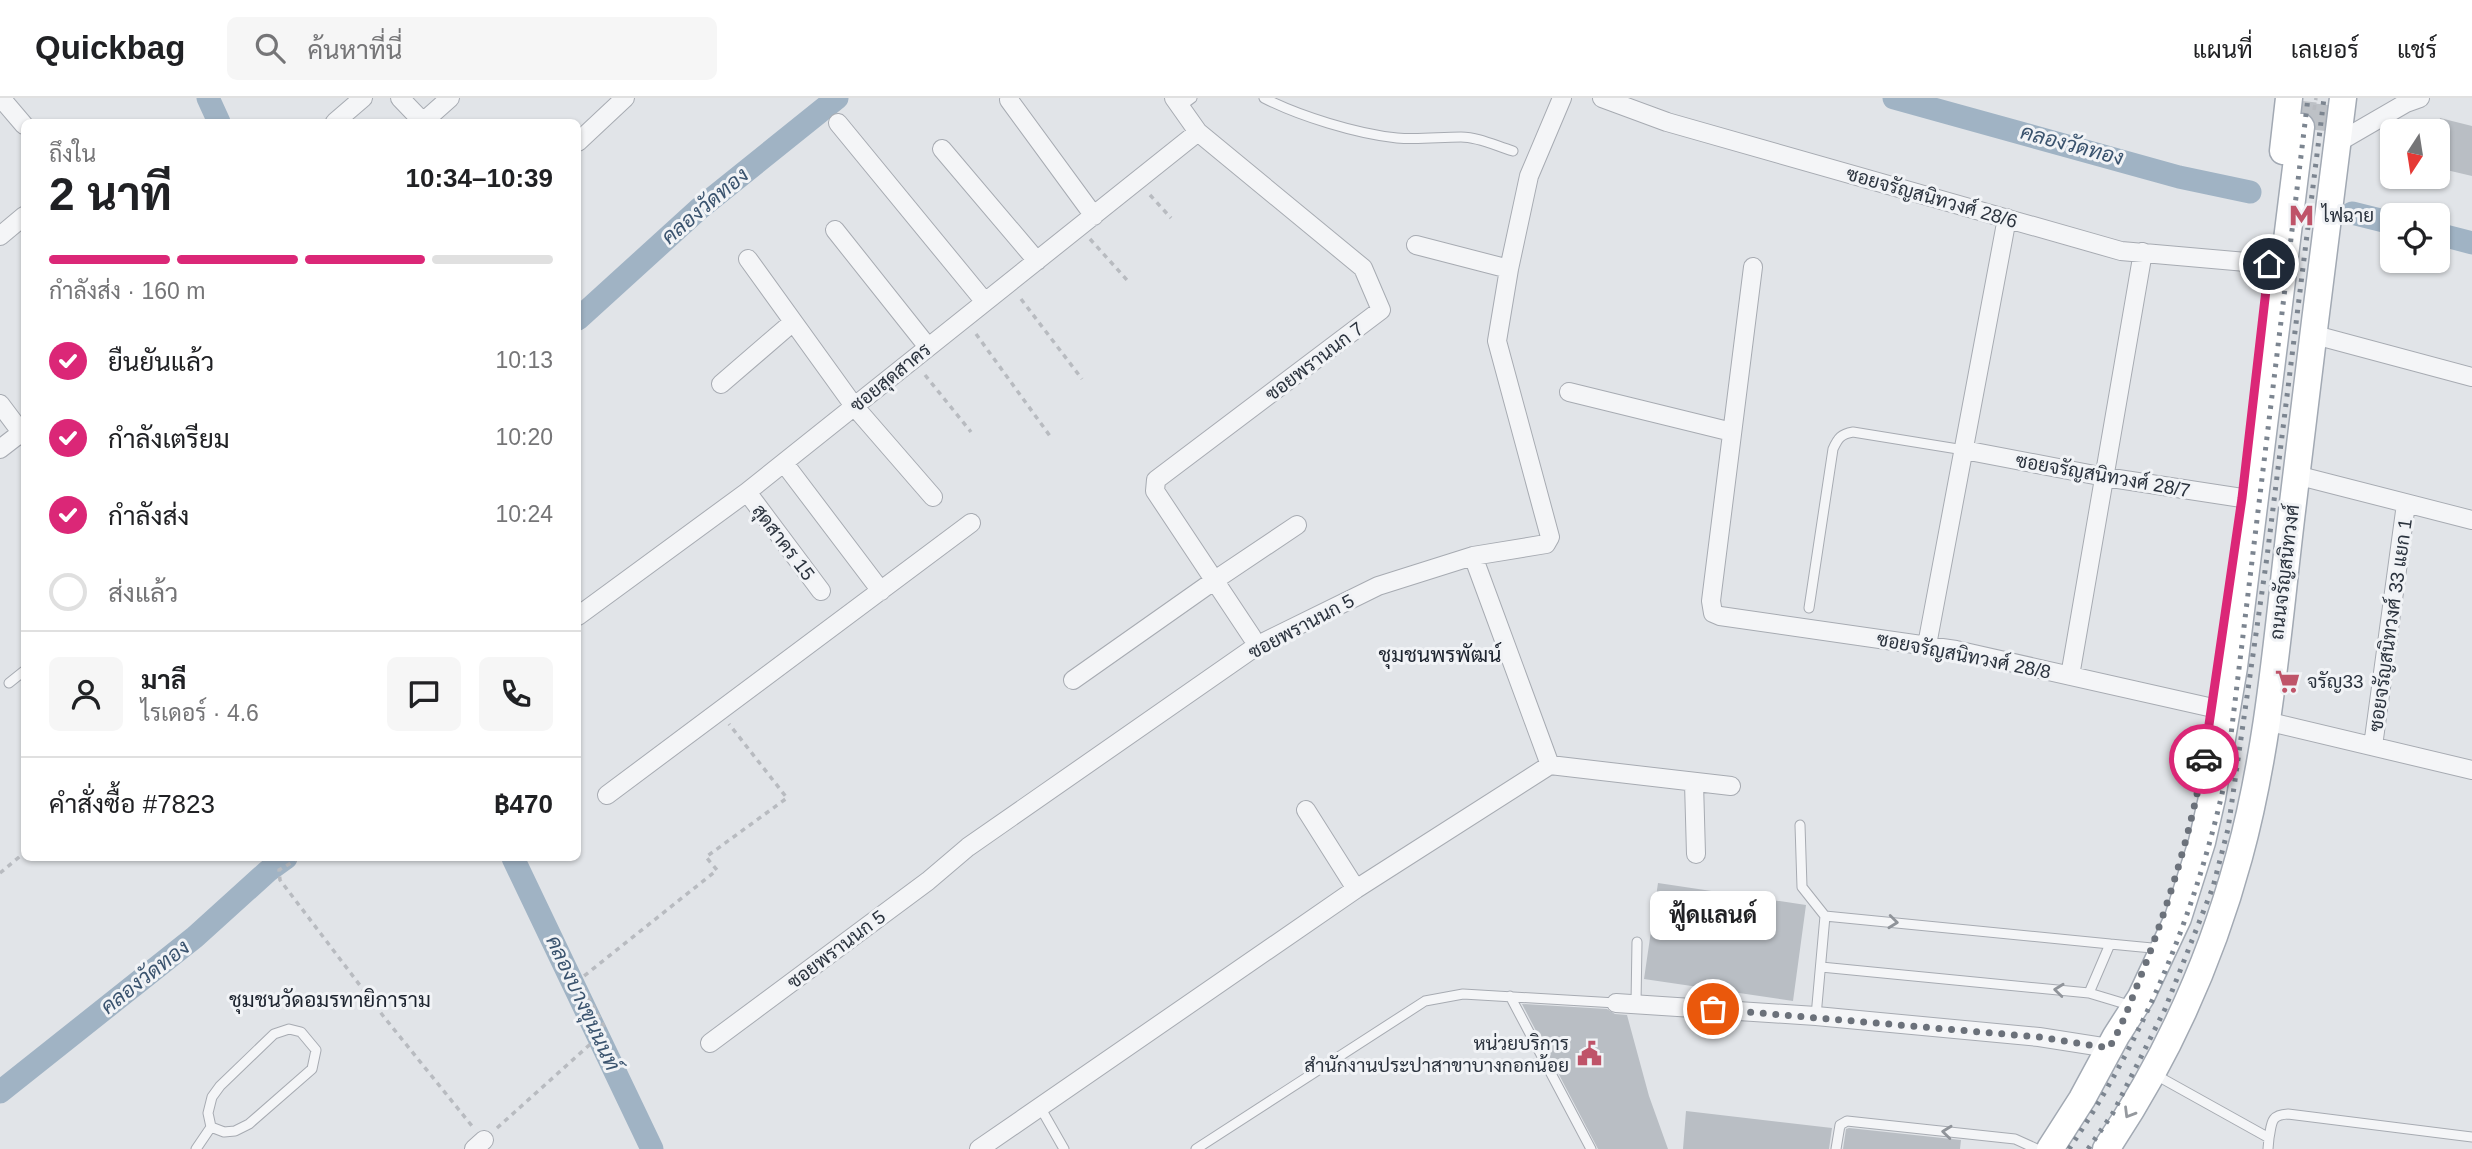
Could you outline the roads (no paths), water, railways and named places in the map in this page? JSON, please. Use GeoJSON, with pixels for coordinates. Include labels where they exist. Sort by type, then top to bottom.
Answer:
{"type":"FeatureCollection","features":[{"type":"Feature","properties":{"kind":"main road","name":"ถนนจรัญสนิทวงศ์"},"geometry":{"type":"LineString","coordinates":[[2113,1042],[2152,948],[2184,850],[2196,802],[2213,708],[2242,498],[2289,98]]}},
{"type":"Feature","properties":{"kind":"main road","name":"ถนนจรัญสนิทวงศ์"},"geometry":{"type":"LineString","coordinates":[[2050,1149],[2141,997],[2178,918],[2202,842],[2212,798],[2321,134],[2343,98]]}},
{"type":"Feature","properties":{"kind":"main road","name":"ถนนจรัญสนิทวงศ์"},"geometry":{"type":"LineString","coordinates":[[2106,1149],[2153,1073],[2190,997],[2225,907],[2245,830],[2266,721],[2315,335],[2321,134]]}},
{"type":"Feature","properties":{"kind":"main road","name":"ถนนจรัญสนิทวงศ์"},"geometry":{"type":"LineString","coordinates":[[2172,1032],[2223,872],[2236,812],[2258,670],[2321,134]]}},
{"type":"Feature","properties":{"kind":"street"},"geometry":{"type":"LineString","coordinates":[[1,98],[21,121]]}},
{"type":"Feature","properties":{"kind":"street"},"geometry":{"type":"LineString","coordinates":[[338,119],[363,98]]}},
{"type":"Feature","properties":{"kind":"street"},"geometry":{"type":"LineString","coordinates":[[400,98],[420,119]]}},
{"type":"Feature","properties":{"kind":"street"},"geometry":{"type":"LineString","coordinates":[[426,119],[450,98]]}},
{"type":"Feature","properties":{"kind":"street"},"geometry":{"type":"LineString","coordinates":[[581,139],[625,98]]}},
{"type":"Feature","properties":{"kind":"street","name":"ซอยพรานนก 5"},"geometry":{"type":"LineString","coordinates":[[710,1043],[928,881],[968,847],[1258,645],[1378,586],[1473,556],[1546,544],[1550,537],[1497,341],[1529,176],[1562,98]]}},
{"type":"Feature","properties":{"kind":"street","name":"ซอยจรัญสนิทวงศ์ 28/6"},"geometry":{"type":"LineString","coordinates":[[1602,98],[1667,122],[2121,251],[2269,264]]}},
{"type":"Feature","properties":{"kind":"street"},"geometry":{"type":"LineString","coordinates":[[2321,134],[2420,98]]}},
{"type":"Feature","properties":{"kind":"street"},"geometry":{"type":"LineString","coordinates":[[1009,100],[1076,225]]}},
{"type":"Feature","properties":{"kind":"street","name":"ซอยพรานนก 7"},"geometry":{"type":"LineString","coordinates":[[1182,101],[1198,132],[1363,268],[1381,310],[1156,480],[1155,491],[1252,637]]}},
{"type":"Feature","properties":{"kind":"street"},"geometry":{"type":"LineString","coordinates":[[838,122],[985,302]]}},
{"type":"Feature","properties":{"kind":"street","name":"ซอยสุดสาคร"},"geometry":{"type":"LineString","coordinates":[[581,615],[747,492],[1037,261],[1076,225],[1198,132]]}},
{"type":"Feature","properties":{"kind":"street"},"geometry":{"type":"LineString","coordinates":[[942,149],[1037,261]]}},
{"type":"Feature","properties":{"kind":"street"},"geometry":{"type":"LineString","coordinates":[[0,236],[21,218]]}},
{"type":"Feature","properties":{"kind":"street"},"geometry":{"type":"LineString","coordinates":[[1927,645],[2007,218]]}},
{"type":"Feature","properties":{"kind":"street"},"geometry":{"type":"LineString","coordinates":[[835,230],[928,347]]}},
{"type":"Feature","properties":{"kind":"street"},"geometry":{"type":"LineString","coordinates":[[1416,245],[1509,269]]}},
{"type":"Feature","properties":{"kind":"street"},"geometry":{"type":"LineString","coordinates":[[2070,676],[2143,253]]}},
{"type":"Feature","properties":{"kind":"street"},"geometry":{"type":"LineString","coordinates":[[748,259],[854,406],[933,497]]}},
{"type":"Feature","properties":{"kind":"street"},"geometry":{"type":"LineString","coordinates":[[1569,392],[1732,432],[1753,267]]}},
{"type":"Feature","properties":{"kind":"street"},"geometry":{"type":"LineString","coordinates":[[721,384],[793,322]]}},
{"type":"Feature","properties":{"kind":"street"},"geometry":{"type":"LineString","coordinates":[[2315,335],[2472,377]]}},
{"type":"Feature","properties":{"kind":"street"},"geometry":{"type":"LineString","coordinates":[[0,404],[21,431]]}},
{"type":"Feature","properties":{"kind":"street","name":"ซอยจรัญสนิทวงศ์ 28/8"},"geometry":{"type":"LineString","coordinates":[[1732,432],[1711,601],[1713,613],[1927,645],[2213,708]]}},
{"type":"Feature","properties":{"kind":"street"},"geometry":{"type":"LineString","coordinates":[[0,449],[21,435]]}},
{"type":"Feature","properties":{"kind":"street","name":"ซอยจรัญสนิทวงศ์ 28/7"},"geometry":{"type":"LineString","coordinates":[[1964,450],[2105,477],[2242,498]]}},
{"type":"Feature","properties":{"kind":"street"},"geometry":{"type":"LineString","coordinates":[[784,463],[881,591]]}},
{"type":"Feature","properties":{"kind":"street"},"geometry":{"type":"LineString","coordinates":[[2296,475],[2472,520]]}},
{"type":"Feature","properties":{"kind":"street","name":"สุดสาคร 15"},"geometry":{"type":"LineString","coordinates":[[747,492],[821,591]]}},
{"type":"Feature","properties":{"kind":"street","name":"ซอยจรัญสนิทวงศ์ 33 แยก 1"},"geometry":{"type":"LineString","coordinates":[[2373,747],[2406,503]]}},
{"type":"Feature","properties":{"kind":"street"},"geometry":{"type":"LineString","coordinates":[[607,795],[971,523]]}},
{"type":"Feature","properties":{"kind":"street"},"geometry":{"type":"LineString","coordinates":[[1073,680],[1297,525]]}},
{"type":"Feature","properties":{"kind":"street"},"geometry":{"type":"LineString","coordinates":[[1473,556],[1550,765]]}},
{"type":"Feature","properties":{"kind":"street"},"geometry":{"type":"LineString","coordinates":[[2266,721],[2472,770]]}},
{"type":"Feature","properties":{"kind":"street"},"geometry":{"type":"LineString","coordinates":[[979,1149],[1356,890],[1550,765],[1731,786]]}},
{"type":"Feature","properties":{"kind":"street"},"geometry":{"type":"LineString","coordinates":[[1694,783],[1696,854]]}},
{"type":"Feature","properties":{"kind":"street"},"geometry":{"type":"LineString","coordinates":[[1306,810],[1356,890]]}},
{"type":"Feature","properties":{"kind":"street"},"geometry":{"type":"LineString","coordinates":[[1616,1003],[1816,1016],[2113,1042]]}},
{"type":"Feature","properties":{"kind":"lane"},"geometry":{"type":"LineString","coordinates":[[1264,98],[1331,124],[1395,138],[1462,137],[1513,151]]}},
{"type":"Feature","properties":{"kind":"lane"},"geometry":{"type":"LineString","coordinates":[[1809,608],[1833,449],[1837,439],[1843,433],[1853,432],[1964,450]]}},
{"type":"Feature","properties":{"kind":"lane"},"geometry":{"type":"LineString","coordinates":[[9,683],[21,673]]}},
{"type":"Feature","properties":{"kind":"lane"},"geometry":{"type":"LineString","coordinates":[[1800,825],[1802,887],[1825,916],[1816,1016]]}},
{"type":"Feature","properties":{"kind":"lane"},"geometry":{"type":"LineString","coordinates":[[1825,916],[2152,948]]}},
{"type":"Feature","properties":{"kind":"lane"},"geometry":{"type":"LineString","coordinates":[[1636,1003],[1637,942]]}},
{"type":"Feature","properties":{"kind":"lane"},"geometry":{"type":"LineString","coordinates":[[2088,993],[2110,944]]}},
{"type":"Feature","properties":{"kind":"lane"},"geometry":{"type":"LineString","coordinates":[[1821,967],[2088,993],[2129,1005]]}},
{"type":"Feature","properties":{"kind":"lane"},"geometry":{"type":"LineString","coordinates":[[1196,1149],[1425,1001],[1463,993],[1616,1003]]}},
{"type":"Feature","properties":{"kind":"lane"},"geometry":{"type":"LineString","coordinates":[[1510,996],[1591,1149]]}},
{"type":"Feature","properties":{"kind":"lane"},"geometry":{"type":"LineString","coordinates":[[196,1149],[211,1127],[208,1113],[212,1097],[220,1086],[274,1034],[289,1029],[301,1031],[316,1051],[312,1069],[249,1124],[224,1132],[211,1127]]}},
{"type":"Feature","properties":{"kind":"lane"},"geometry":{"type":"LineString","coordinates":[[2153,1073],[2269,1138]]}},
{"type":"Feature","properties":{"kind":"lane"},"geometry":{"type":"LineString","coordinates":[[1040,1107],[1064,1149]]}},
{"type":"Feature","properties":{"kind":"lane"},"geometry":{"type":"LineString","coordinates":[[2268,1149],[2273,1119],[2278,1114],[2472,1137]]}},
{"type":"Feature","properties":{"kind":"lane"},"geometry":{"type":"LineString","coordinates":[[1836,1149],[1840,1125],[1847,1121],[2015,1139],[2037,1149]]}},
{"type":"Feature","properties":{"kind":"lane"},"geometry":{"type":"LineString","coordinates":[[2007,1149],[2015,1139]]}},
{"type":"Feature","properties":{"kind":"waterway","name":"คลองบางขุนนนท์"},"geometry":{"type":"LineString","coordinates":[[208,98],[218,119]]}},
{"type":"Feature","properties":{"kind":"waterway","name":"คลองวัดทอง"},"geometry":{"type":"LineString","coordinates":[[581,316],[699,209],[837,98]]}},
{"type":"Feature","properties":{"kind":"waterway","name":"คลองวัดทอง"},"geometry":{"type":"LineString","coordinates":[[1894,98],[2179,177],[2250,192]]}},
{"type":"Feature","properties":{"kind":"waterway","name":"คลองวัดทอง"},"geometry":{"type":"LineString","coordinates":[[2352,213],[2380,220]]}},
{"type":"Feature","properties":{"kind":"waterway","name":"คลองวัดทอง"},"geometry":{"type":"LineString","coordinates":[[2450,237],[2472,243]]}},
{"type":"Feature","properties":{"kind":"waterway","name":"คลองวัดทอง"},"geometry":{"type":"LineString","coordinates":[[0,1092],[195,937],[282,861]]}},
{"type":"Feature","properties":{"kind":"waterway","name":"คลองบางขุนนนท์"},"geometry":{"type":"LineString","coordinates":[[514,861],[652,1149]]}},
{"type":"Feature","properties":{"kind":"tunnel"},"geometry":{"type":"LineString","coordinates":[[2301,127],[2304,98]]}},
{"type":"Feature","properties":{"kind":"tunnel"},"geometry":{"type":"LineString","coordinates":[[2325,131],[2329,98]]}},
{"type":"Feature","properties":{"kind":"railway"},"geometry":{"type":"LineString","coordinates":[[2069,1149],[2122,1061],[2166,970],[2200,875],[2226,776],[2308,98]]}},
{"type":"Feature","properties":{"kind":"railway"},"geometry":{"type":"LineString","coordinates":[[2088,1149],[2113,1113],[2165,1009],[2213,887],[2228,829],[2267,557],[2324,98]]}},
{"type":"Feature","properties":{"kind":"place","name":"ไฟฉาย"},"geometry":{"type":"Point","coordinates":[2302,215]}},
{"type":"Feature","properties":{"kind":"place","name":"จรัญ33"},"geometry":{"type":"Point","coordinates":[2287,681]}},
{"type":"Feature","properties":{"kind":"place","name":"ฟู้ดแลนด์"},"geometry":{"type":"Point","coordinates":[1713,1009]}},
{"type":"Feature","properties":{"kind":"place","name":"หน่วยบริการ สำนักงานประปาสาขาบางกอกน้อย"},"geometry":{"type":"Point","coordinates":[1589,1054]}},
{"type":"Feature","properties":{"kind":"district","name":"ชุมชนพรพัฒน์"},"geometry":{"type":"Point","coordinates":[1440,655]}},
{"type":"Feature","properties":{"kind":"district","name":"ชุมชนวัดอมรทายิการาม"},"geometry":{"type":"Point","coordinates":[330,1000]}}]}
